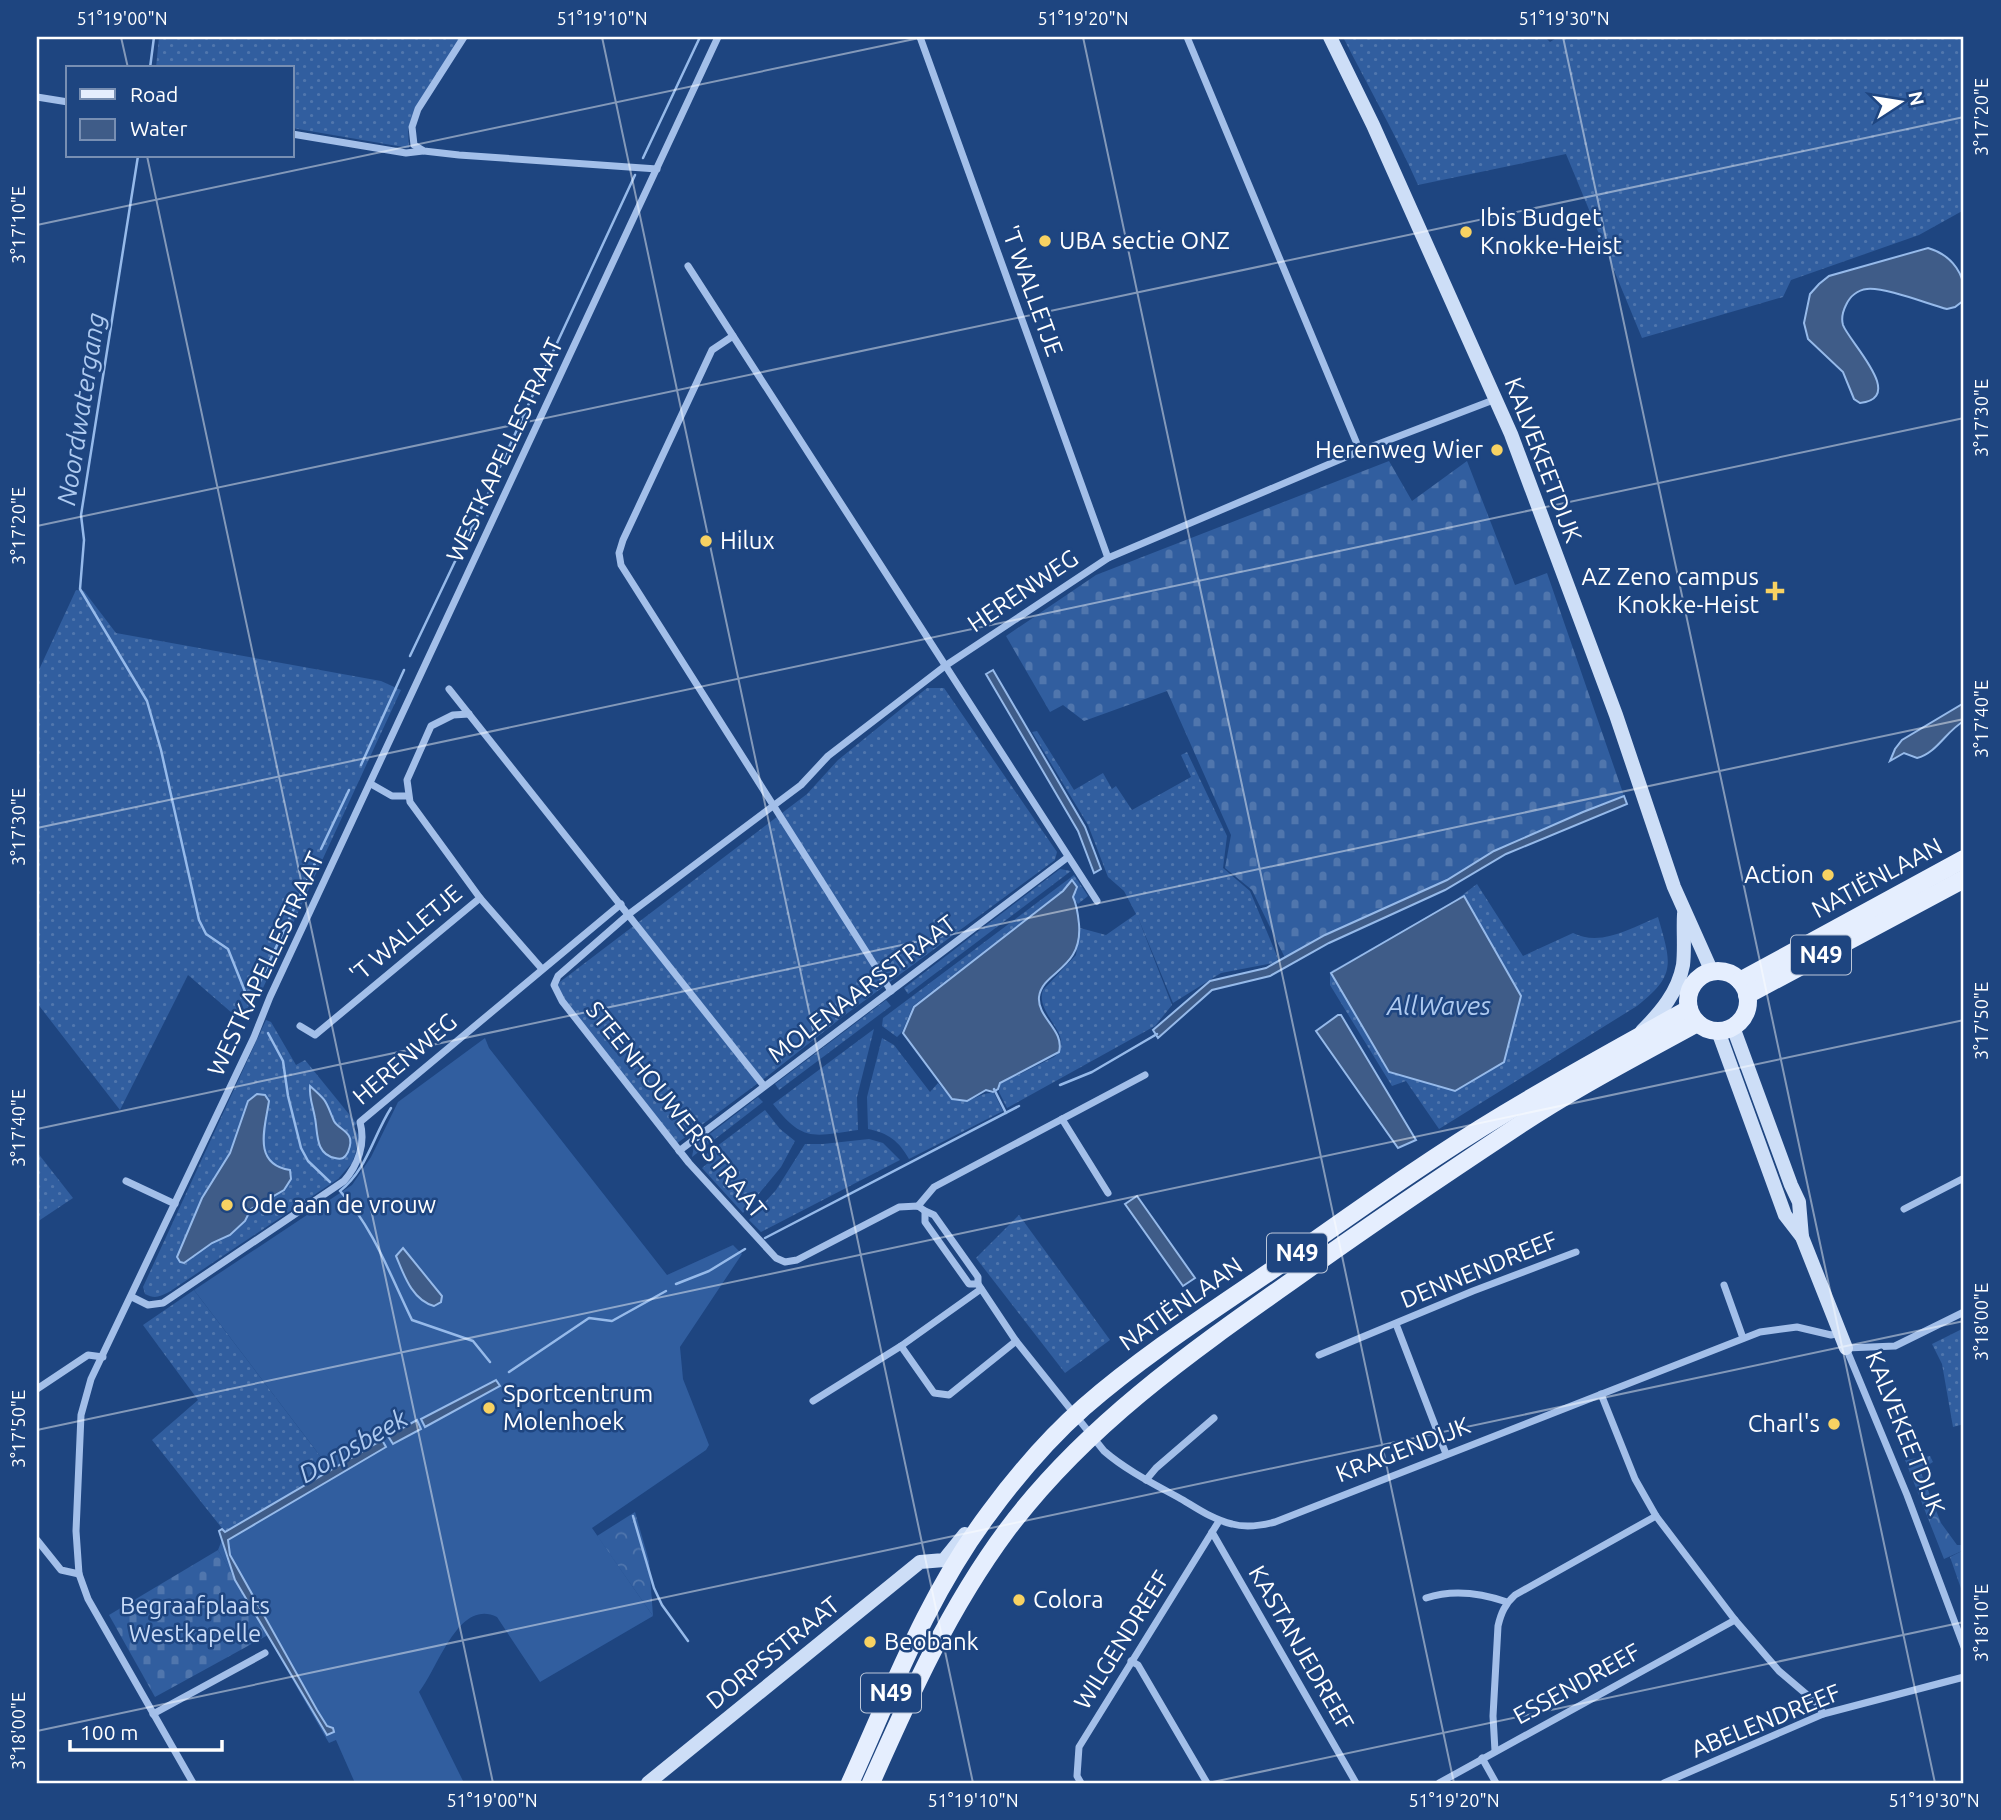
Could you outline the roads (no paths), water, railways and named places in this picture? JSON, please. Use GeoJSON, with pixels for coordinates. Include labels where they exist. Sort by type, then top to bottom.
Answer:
{"type":"FeatureCollection","features":[{"type":"Feature","properties":{"kind":"main road","name":"NATIËNLAAN"},"geometry":{"type":"LineString","coordinates":[[1744,988],[1964,859]]}},
{"type":"Feature","properties":{"kind":"main road","name":"NATIËNLAAN"},"geometry":{"type":"LineString","coordinates":[[1744,988],[1964,880]]}},
{"type":"Feature","properties":{"kind":"main road"},"geometry":{"type":"LineString","coordinates":[[1712,972],[1730,974],[1744,988],[1746,1010],[1726,1029],[1707,1029],[1693,1016],[1688,997],[1700,976],[1712,972]]}},
{"type":"Feature","properties":{"kind":"main road","name":"NATIËNLAAN"},"geometry":{"type":"LineString","coordinates":[[850,1783],[941,1585],[991,1511],[1036,1455],[1075,1415],[1156,1351],[1438,1156],[1505,1113],[1635,1039],[1693,1016]]}},
{"type":"Feature","properties":{"kind":"main road","name":"NATIËNLAAN"},"geometry":{"type":"LineString","coordinates":[[871,1783],[916,1682],[963,1594],[1009,1528],[1070,1455],[1092,1434],[1173,1366],[1409,1197],[1693,1016]]}},
{"type":"Feature","properties":{"kind":"street"},"geometry":{"type":"LineString","coordinates":[[424,151],[414,145],[412,127],[418,109],[464,37]]}},
{"type":"Feature","properties":{"kind":"street","name":"WESTKAPELLESTRAAT"},"geometry":{"type":"LineString","coordinates":[[193,1783],[88,1599],[79,1574],[77,1519],[81,1415],[91,1380],[718,37]]}},
{"type":"Feature","properties":{"kind":"street","name":"'T WALLETJE"},"geometry":{"type":"LineString","coordinates":[[920,37],[1108,558]]}},
{"type":"Feature","properties":{"kind":"street"},"geometry":{"type":"LineString","coordinates":[[1187,37],[1360,451]]}},
{"type":"Feature","properties":{"kind":"street","name":"KALVEKEETDIJK"},"geometry":{"type":"LineString","coordinates":[[1330,37],[1373,125],[1511,434],[1616,715],[1684,913],[1712,972]]}},
{"type":"Feature","properties":{"kind":"street"},"geometry":{"type":"LineString","coordinates":[[37,97],[66,102]]}},
{"type":"Feature","properties":{"kind":"street"},"geometry":{"type":"LineString","coordinates":[[294,134],[406,153],[424,151],[657,169]]}},
{"type":"Feature","properties":{"kind":"street"},"geometry":{"type":"LineString","coordinates":[[688,266],[1097,901]]}},
{"type":"Feature","properties":{"kind":"street"},"geometry":{"type":"LineString","coordinates":[[733,336],[712,350],[623,540],[619,553],[621,565],[891,990]]}},
{"type":"Feature","properties":{"kind":"street","name":"HERENWEG"},"geometry":{"type":"LineString","coordinates":[[554,985],[564,969],[629,914],[774,806],[800,785],[828,756],[945,666],[1108,558],[1360,451],[1496,399]]}},
{"type":"Feature","properties":{"kind":"street"},"geometry":{"type":"LineString","coordinates":[[449,689],[764,1086]]}},
{"type":"Feature","properties":{"kind":"street"},"geometry":{"type":"LineString","coordinates":[[371,784],[392,796],[408,796],[407,780],[431,726],[453,715],[469,714]]}},
{"type":"Feature","properties":{"kind":"street","name":"'T WALLETJE"},"geometry":{"type":"LineString","coordinates":[[300,1026],[316,1035],[480,898],[408,796]]}},
{"type":"Feature","properties":{"kind":"street","name":"MOLENAARSSTRAAT"},"geometry":{"type":"LineString","coordinates":[[679,1151],[1068,857]]}},
{"type":"Feature","properties":{"kind":"street"},"geometry":{"type":"LineString","coordinates":[[480,898],[542,969]]}},
{"type":"Feature","properties":{"kind":"street","name":"HERENWEG"},"geometry":{"type":"LineString","coordinates":[[132,1297],[148,1305],[163,1303],[344,1181],[358,1161],[363,1135],[359,1122],[621,904]]}},
{"type":"Feature","properties":{"kind":"street","name":"KALVEKEETDIJK"},"geometry":{"type":"LineString","coordinates":[[1635,1039],[1660,1013],[1675,991],[1683,964],[1684,913]]}},
{"type":"Feature","properties":{"kind":"street","name":"STEENHOUWERSSTRAAT"},"geometry":{"type":"LineString","coordinates":[[554,985],[562,1001],[679,1151],[776,1258],[785,1262],[797,1260],[898,1207],[921,1208]]}},
{"type":"Feature","properties":{"kind":"street","name":"KALVEKEETDIJK"},"geometry":{"type":"LineString","coordinates":[[1726,1029],[1799,1202],[1802,1237],[1912,1507],[1964,1647]]}},
{"type":"Feature","properties":{"kind":"street"},"geometry":{"type":"LineString","coordinates":[[1092,1434],[1016,1340],[979,1287],[969,1284],[925,1222],[921,1208],[934,1186],[1145,1075]]}},
{"type":"Feature","properties":{"kind":"street"},"geometry":{"type":"LineString","coordinates":[[1062,1119],[1108,1193]]}},
{"type":"Feature","properties":{"kind":"street"},"geometry":{"type":"LineString","coordinates":[[1904,1209],[1964,1178]]}},
{"type":"Feature","properties":{"kind":"street"},"geometry":{"type":"LineString","coordinates":[[126,1181],[175,1204]]}},
{"type":"Feature","properties":{"kind":"street","name":"DENNENDREEF"},"geometry":{"type":"LineString","coordinates":[[1318,1355],[1576,1252]]}},
{"type":"Feature","properties":{"kind":"street"},"geometry":{"type":"LineString","coordinates":[[1724,1284],[1725,1294],[1743,1338]]}},
{"type":"Feature","properties":{"kind":"street"},"geometry":{"type":"LineString","coordinates":[[813,1401],[901,1346],[979,1287]]}},
{"type":"Feature","properties":{"kind":"street"},"geometry":{"type":"LineString","coordinates":[[1846,1348],[1895,1346],[1964,1312]]}},
{"type":"Feature","properties":{"kind":"street","name":"DENNENDREEF"},"geometry":{"type":"LineString","coordinates":[[1396,1324],[1446,1454]]}},
{"type":"Feature","properties":{"kind":"street","name":"KRAGENDIJK"},"geometry":{"type":"LineString","coordinates":[[1092,1434],[1114,1460],[1219,1521],[1240,1526],[1264,1525],[1743,1338],[1772,1329],[1797,1327],[1831,1335],[1840,1334]]}},
{"type":"Feature","properties":{"kind":"street"},"geometry":{"type":"LineString","coordinates":[[901,1346],[934,1393],[949,1395],[1016,1340]]}},
{"type":"Feature","properties":{"kind":"street"},"geometry":{"type":"LineString","coordinates":[[37,1389],[88,1355],[103,1357]]}},
{"type":"Feature","properties":{"kind":"street"},"geometry":{"type":"LineString","coordinates":[[1601,1394],[1635,1479],[1656,1516],[1735,1620],[1779,1671],[1819,1705],[1823,1714]]}},
{"type":"Feature","properties":{"kind":"street"},"geometry":{"type":"LineString","coordinates":[[1146,1480],[1156,1468],[1214,1418]]}},
{"type":"Feature","properties":{"kind":"street","name":"DORPSSTRAAT"},"geometry":{"type":"LineString","coordinates":[[648,1783],[920,1562],[944,1560],[977,1517],[991,1511]]}},
{"type":"Feature","properties":{"kind":"street"},"geometry":{"type":"LineString","coordinates":[[1495,1751],[1493,1716],[1498,1626],[1507,1602],[1656,1516]]}},
{"type":"Feature","properties":{"kind":"street","name":"WILGENDREEF"},"geometry":{"type":"LineString","coordinates":[[1081,1783],[1077,1776],[1079,1746],[1219,1521]]}},
{"type":"Feature","properties":{"kind":"street","name":"KASTANJEDREEF"},"geometry":{"type":"LineString","coordinates":[[1212,1532],[1356,1783]]}},
{"type":"Feature","properties":{"kind":"street"},"geometry":{"type":"LineString","coordinates":[[37,1540],[61,1570],[79,1574]]}},
{"type":"Feature","properties":{"kind":"street"},"geometry":{"type":"LineString","coordinates":[[931,1563],[940,1573],[941,1585]]}},
{"type":"Feature","properties":{"kind":"street"},"geometry":{"type":"LineString","coordinates":[[1426,1598],[1445,1592],[1488,1596],[1507,1602]]}},
{"type":"Feature","properties":{"kind":"street","name":"ESSENDREEF"},"geometry":{"type":"LineString","coordinates":[[1439,1783],[1735,1620]]}},
{"type":"Feature","properties":{"kind":"street"},"geometry":{"type":"LineString","coordinates":[[153,1714],[265,1653]]}},
{"type":"Feature","properties":{"kind":"street"},"geometry":{"type":"LineString","coordinates":[[1131,1661],[1138,1665],[1207,1783]]}},
{"type":"Feature","properties":{"kind":"street","name":"ABELENDREEF"},"geometry":{"type":"LineString","coordinates":[[1664,1783],[1823,1714],[1964,1677]]}},
{"type":"Feature","properties":{"kind":"street"},"geometry":{"type":"LineString","coordinates":[[1482,1758],[1496,1783]]}},
{"type":"Feature","properties":{"kind":"water"},"geometry":{"type":"Polygon","coordinates":[[[1928,248],[1951,261],[1956,268],[1963,283],[1963,301],[1947,309],[1875,289],[1857,292],[1852,296],[1843,312],[1843,325],[1871,368],[1878,391],[1873,399],[1860,403],[1854,399],[1843,372],[1808,339],[1804,323],[1810,294],[1829,276],[1928,248]]]}},
{"type":"Feature","properties":{"kind":"water"},"geometry":{"type":"Polygon","coordinates":[[[993,670],[1085,827],[1101,869],[1094,873],[1078,831],[986,674],[993,670]]]}},
{"type":"Feature","properties":{"kind":"water"},"geometry":{"type":"Polygon","coordinates":[[[1964,703],[1964,721],[1930,752],[1917,758],[1904,753],[1890,761],[1902,740],[1964,703]]]}},
{"type":"Feature","properties":{"kind":"water"},"geometry":{"type":"Polygon","coordinates":[[[1624,796],[1627,804],[1506,854],[1445,890],[1329,943],[1270,976],[1212,990],[1158,1038],[1153,1030],[1210,981],[1266,968],[1325,935],[1447,880],[1494,851],[1624,796]]]}},
{"type":"Feature","properties":{"kind":"water"},"geometry":{"type":"Polygon","coordinates":[[[1072,880],[1077,887],[1073,897],[1079,924],[1079,939],[1069,960],[1047,981],[1039,997],[1042,1011],[1058,1037],[1059,1052],[1000,1083],[998,1089],[993,1092],[986,1090],[967,1101],[952,1099],[903,1033],[914,1007],[1063,891],[1072,880]]]}},
{"type":"Feature","properties":{"kind":"water","name":"AllWaves"},"geometry":{"type":"Polygon","coordinates":[[[1464,896],[1521,996],[1504,1062],[1455,1091],[1389,1072],[1331,973],[1464,896]]]}},
{"type":"Feature","properties":{"kind":"water"},"geometry":{"type":"Polygon","coordinates":[[[1341,1015],[1416,1140],[1398,1148],[1316,1031],[1341,1015]]]}},
{"type":"Feature","properties":{"kind":"water"},"geometry":{"type":"Polygon","coordinates":[[[310,1086],[323,1099],[335,1123],[350,1138],[349,1150],[343,1158],[329,1156],[321,1148],[310,1086]]]}},
{"type":"Feature","properties":{"kind":"water"},"geometry":{"type":"Polygon","coordinates":[[[257,1094],[265,1095],[269,1101],[264,1133],[266,1153],[278,1166],[290,1170],[291,1179],[284,1190],[251,1209],[245,1221],[230,1235],[212,1243],[184,1263],[180,1262],[177,1257],[202,1198],[230,1153],[248,1101],[257,1094]]]}},
{"type":"Feature","properties":{"kind":"water"},"geometry":{"type":"Polygon","coordinates":[[[1137,1196],[1195,1278],[1183,1286],[1125,1204],[1137,1196]]]}},
{"type":"Feature","properties":{"kind":"water"},"geometry":{"type":"Polygon","coordinates":[[[403,1248],[442,1296],[441,1302],[434,1306],[414,1293],[396,1256],[403,1248]]]}},
{"type":"Feature","properties":{"kind":"water"},"geometry":{"type":"Polygon","coordinates":[[[496,1380],[500,1386],[425,1427],[421,1419],[496,1380]]]}},
{"type":"Feature","properties":{"kind":"water"},"geometry":{"type":"Polygon","coordinates":[[[417,1420],[421,1429],[393,1444],[388,1436],[417,1420]]]}},
{"type":"Feature","properties":{"kind":"water"},"geometry":{"type":"Polygon","coordinates":[[[382,1440],[386,1447],[228,1540],[230,1555],[317,1710],[327,1726],[333,1728],[334,1732],[327,1735],[235,1580],[219,1531],[222,1529],[225,1532],[382,1440]]]}},
{"type":"Feature","properties":{"kind":"waterway"},"geometry":{"type":"LineString","coordinates":[[150,66],[154,37]]}},
{"type":"Feature","properties":{"kind":"waterway"},"geometry":{"type":"LineString","coordinates":[[643,158],[700,37]]}},
{"type":"Feature","properties":{"kind":"waterway","name":"Noordwatergang"},"geometry":{"type":"LineString","coordinates":[[138,158],[81,515],[84,540],[80,589],[147,701],[161,750],[199,920],[206,934],[228,949],[250,1004]]}},
{"type":"Feature","properties":{"kind":"waterway"},"geometry":{"type":"LineString","coordinates":[[551,356],[635,175]]}},
{"type":"Feature","properties":{"kind":"waterway"},"geometry":{"type":"LineString","coordinates":[[500,467],[546,366]]}},
{"type":"Feature","properties":{"kind":"waterway"},"geometry":{"type":"LineString","coordinates":[[465,541],[493,484]]}},
{"type":"Feature","properties":{"kind":"waterway"},"geometry":{"type":"LineString","coordinates":[[410,656],[459,553]]}},
{"type":"Feature","properties":{"kind":"waterway"},"geometry":{"type":"LineString","coordinates":[[361,765],[404,670]]}},
{"type":"Feature","properties":{"kind":"waterway"},"geometry":{"type":"LineString","coordinates":[[321,849],[349,790]]}},
{"type":"Feature","properties":{"kind":"waterway"},"geometry":{"type":"LineString","coordinates":[[259,984],[317,859]]}},
{"type":"Feature","properties":{"kind":"waterway","name":"Noordwatergang"},"geometry":{"type":"LineString","coordinates":[[268,1033],[283,1061],[288,1096],[301,1148],[308,1161],[330,1182]]}},
{"type":"Feature","properties":{"kind":"waterway"},"geometry":{"type":"LineString","coordinates":[[1060,1085],[1092,1072],[1157,1034]]}},
{"type":"Feature","properties":{"kind":"waterway"},"geometry":{"type":"LineString","coordinates":[[994,1089],[1006,1113]]}},
{"type":"Feature","properties":{"kind":"waterway"},"geometry":{"type":"LineString","coordinates":[[765,1238],[1019,1106]]}},
{"type":"Feature","properties":{"kind":"waterway","name":"Noordwatergang"},"geometry":{"type":"LineString","coordinates":[[391,1108],[357,1173],[340,1191],[372,1236],[412,1320],[473,1341],[490,1362]]}},
{"type":"Feature","properties":{"kind":"waterway"},"geometry":{"type":"LineString","coordinates":[[676,1284],[709,1271],[745,1249]]}},
{"type":"Feature","properties":{"kind":"waterway"},"geometry":{"type":"LineString","coordinates":[[509,1372],[589,1318],[612,1321],[666,1291]]}},
{"type":"Feature","properties":{"kind":"waterway","name":"Noordwatergang"},"geometry":{"type":"LineString","coordinates":[[633,1516],[654,1588],[662,1605],[688,1641]]}},
{"type":"Feature","properties":{"kind":"place","name":"Ibis Budget Knokke-Heist"},"geometry":{"type":"Point","coordinates":[1466,232]}},
{"type":"Feature","properties":{"kind":"place","name":"UBA sectie ONZ"},"geometry":{"type":"Point","coordinates":[1045,241]}},
{"type":"Feature","properties":{"kind":"place","name":"Herenweg Wier"},"geometry":{"type":"Point","coordinates":[1497,450]}},
{"type":"Feature","properties":{"kind":"place","name":"Hilux"},"geometry":{"type":"Point","coordinates":[706,541]}},
{"type":"Feature","properties":{"kind":"place","name":"AZ Zeno campus Knokke-Heist"},"geometry":{"type":"Point","coordinates":[1775,591]}},
{"type":"Feature","properties":{"kind":"place","name":"Action"},"geometry":{"type":"Point","coordinates":[1828,875]}},
{"type":"Feature","properties":{"kind":"place","name":"Ode aan de vrouw"},"geometry":{"type":"Point","coordinates":[227,1205]}},
{"type":"Feature","properties":{"kind":"place","name":"Sportcentrum Molenhoek"},"geometry":{"type":"Point","coordinates":[489,1408]}},
{"type":"Feature","properties":{"kind":"place","name":"Charl's"},"geometry":{"type":"Point","coordinates":[1834,1424]}},
{"type":"Feature","properties":{"kind":"place","name":"Colora"},"geometry":{"type":"Point","coordinates":[1019,1600]}},
{"type":"Feature","properties":{"kind":"place","name":"Beobank"},"geometry":{"type":"Point","coordinates":[870,1642]}},
{"type":"Feature","properties":{"kind":"water label","name":"Dorpsbeek"},"geometry":{"type":"Point","coordinates":[353,1446]}},
{"type":"Feature","properties":{"kind":"park label","name":"Begraafplaats Westkapelle"},"geometry":{"type":"Point","coordinates":[195,1620]}}]}
